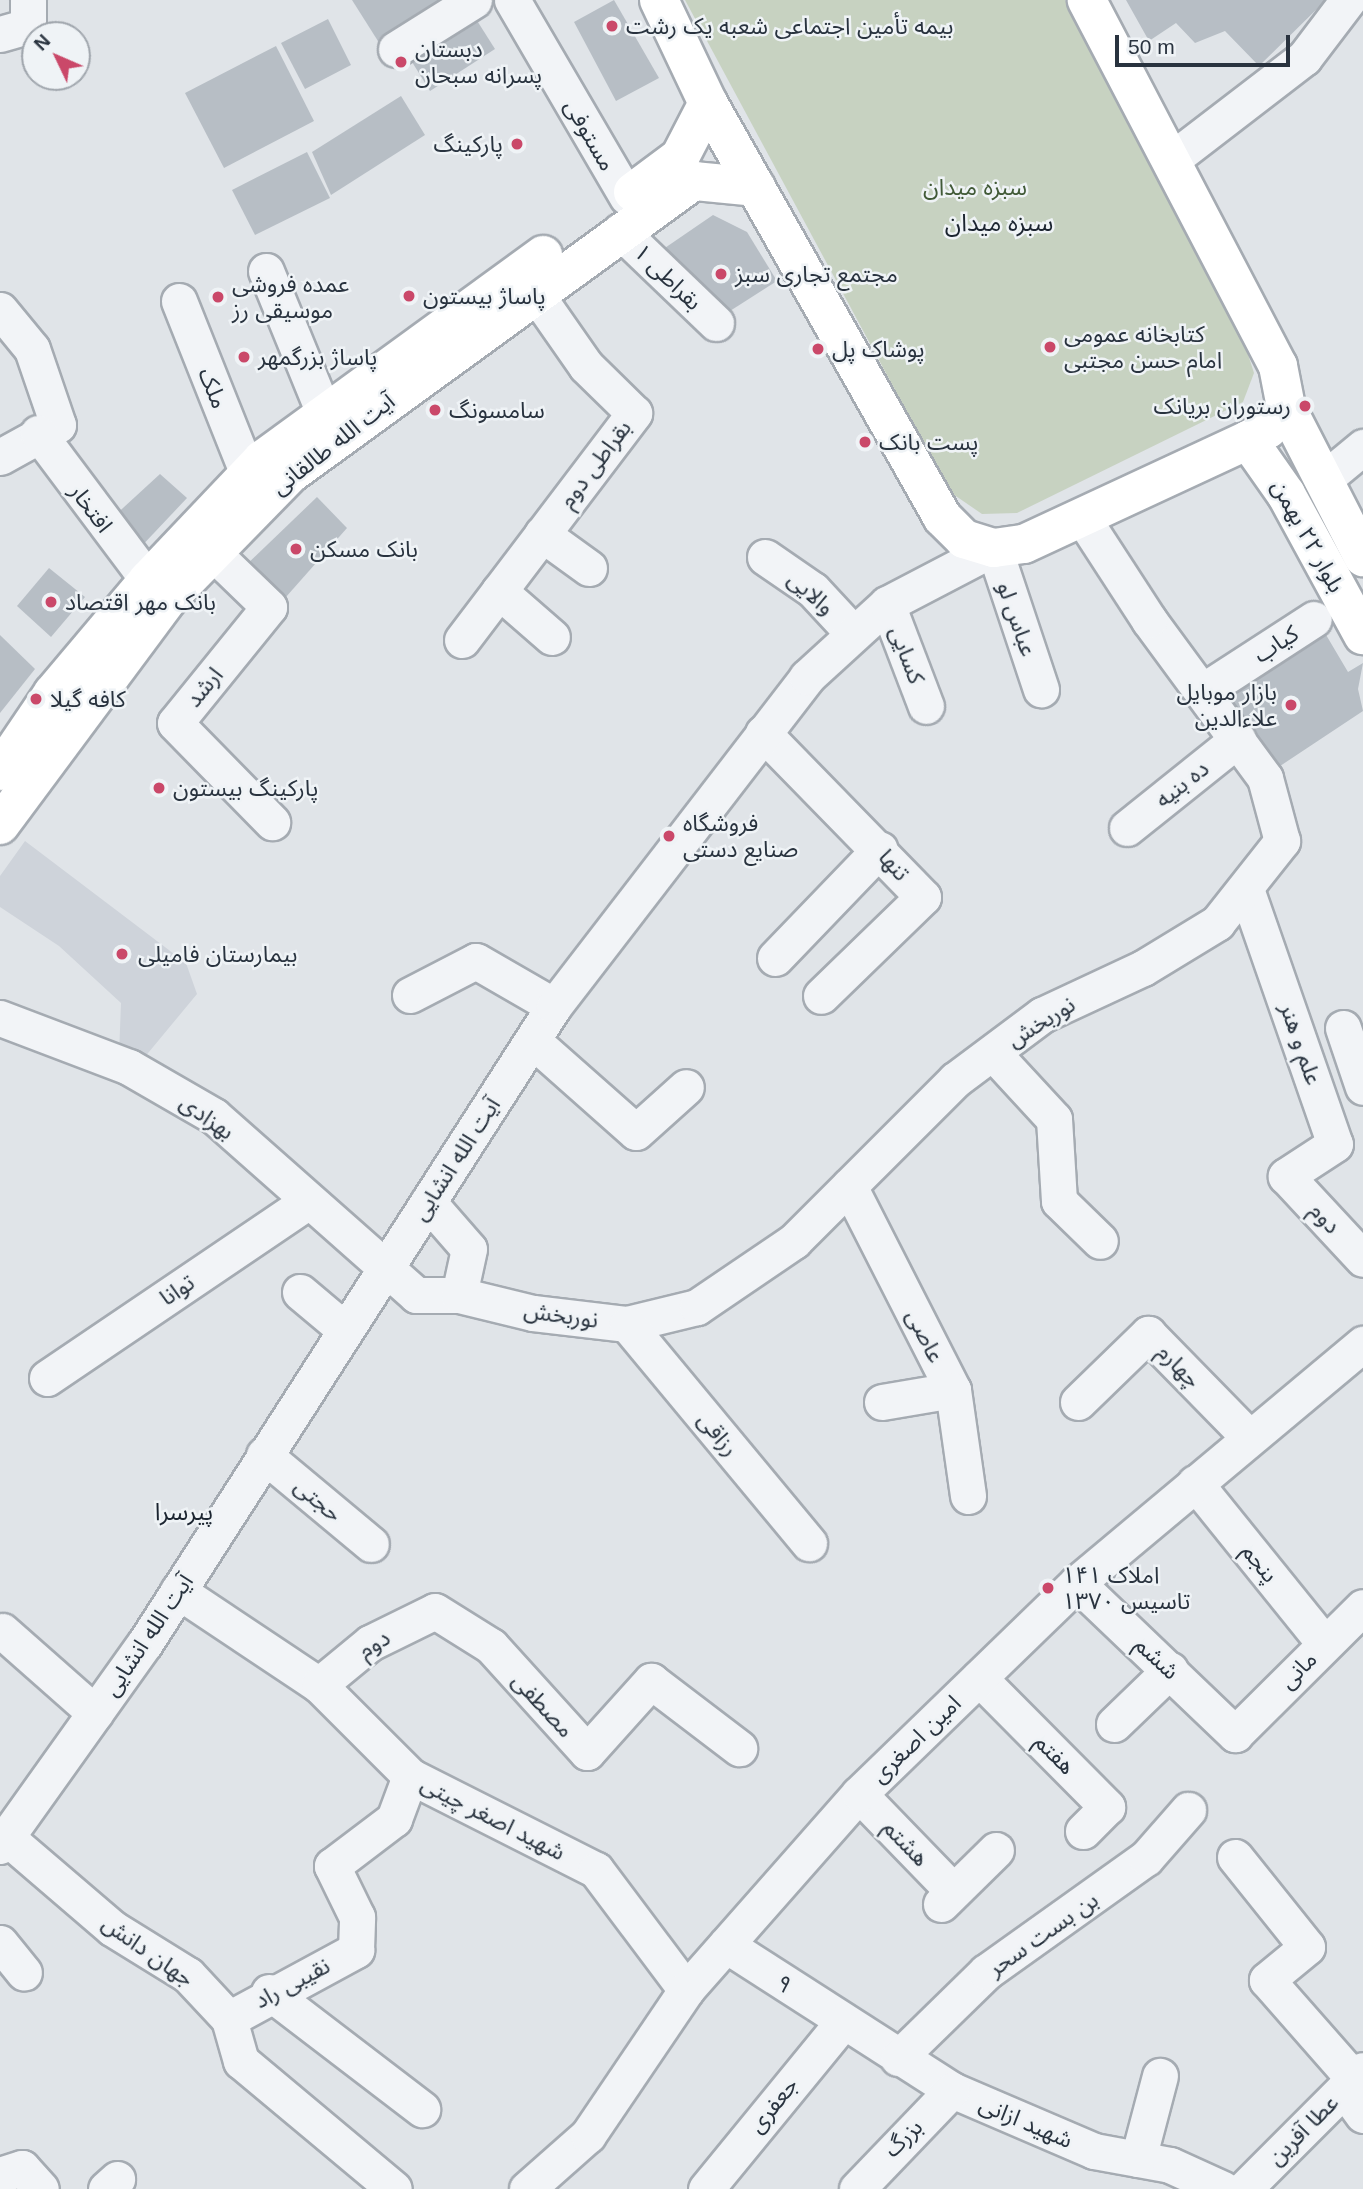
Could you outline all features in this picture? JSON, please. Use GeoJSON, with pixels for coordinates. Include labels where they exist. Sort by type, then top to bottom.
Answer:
{"type":"FeatureCollection","features":[{"type":"Feature","properties":{"kind":"main road"},"geometry":{"type":"LineString","coordinates":[[659,0],[708,103],[942,517],[964,539],[994,548],[1024,544],[1248,440],[1268,429],[1286,407],[1278,366],[1087,0]]}},
{"type":"Feature","properties":{"kind":"main road","name":"آیت الله طالقانی"},"geometry":{"type":"LineString","coordinates":[[0,825],[70,723],[209,550],[290,474],[535,293],[623,214],[680,157],[708,103]]}},
{"type":"Feature","properties":{"kind":"main road"},"geometry":{"type":"LineString","coordinates":[[689,140],[707,140],[720,155],[709,182]]}},
{"type":"Feature","properties":{"kind":"main road","name":"آیت الله طالقانی"},"geometry":{"type":"LineString","coordinates":[[0,771],[53,693],[148,580],[248,474],[324,413],[623,214],[694,181],[755,187]]}},
{"type":"Feature","properties":{"kind":"main road","name":"بلوار ۲۲ بهمن"},"geometry":{"type":"LineString","coordinates":[[1286,407],[1363,556]]}},
{"type":"Feature","properties":{"kind":"main road","name":"بلوار ۲۲ بهمن"},"geometry":{"type":"LineString","coordinates":[[1248,440],[1276,477],[1363,635]]}},
{"type":"Feature","properties":{"kind":"main road"},"geometry":{"type":"LineString","coordinates":[[1276,477],[1273,461],[1283,448],[1298,446],[1317,468]]}},
{"type":"Feature","properties":{"kind":"street"},"geometry":{"type":"LineString","coordinates":[[0,34],[28,26],[28,0]]}},
{"type":"Feature","properties":{"kind":"street"},"geometry":{"type":"LineString","coordinates":[[396,50],[474,0]]}},
{"type":"Feature","properties":{"kind":"street","name":"مستوفی"},"geometry":{"type":"LineString","coordinates":[[512,0],[623,214]]}},
{"type":"Feature","properties":{"kind":"street"},"geometry":{"type":"LineString","coordinates":[[1171,160],[1304,58],[1348,0]]}},
{"type":"Feature","properties":{"kind":"street","name":"بقراطی ۱"},"geometry":{"type":"LineString","coordinates":[[623,214],[716,323]]}},
{"type":"Feature","properties":{"kind":"street"},"geometry":{"type":"LineString","coordinates":[[266,271],[324,413]]}},
{"type":"Feature","properties":{"kind":"street","name":"بقراطی دوم"},"geometry":{"type":"LineString","coordinates":[[462,640],[634,413],[586,366],[535,293]]}},
{"type":"Feature","properties":{"kind":"street","name":"ملک"},"geometry":{"type":"LineString","coordinates":[[179,302],[248,474]]}},
{"type":"Feature","properties":{"kind":"street","name":"افتخار"},"geometry":{"type":"LineString","coordinates":[[0,310],[32,349],[48,429],[148,580]]}},
{"type":"Feature","properties":{"kind":"street"},"geometry":{"type":"LineString","coordinates":[[0,457],[48,429]]}},
{"type":"Feature","properties":{"kind":"street"},"geometry":{"type":"LineString","coordinates":[[1317,468],[1363,447]]}},
{"type":"Feature","properties":{"kind":"street","name":"نوربخش"},"geometry":{"type":"LineString","coordinates":[[382,1268],[416,1295],[459,1295],[533,1313],[627,1324],[697,1307],[794,1241],[955,1080],[1042,1015],[1143,968],[1217,923],[1247,889],[1282,841],[1265,778],[1082,517]]}},
{"type":"Feature","properties":{"kind":"street"},"geometry":{"type":"LineString","coordinates":[[542,534],[589,568]]}},
{"type":"Feature","properties":{"kind":"street","name":"آیت الله انشایی"},"geometry":{"type":"LineString","coordinates":[[3,1841],[178,1591],[382,1268],[428,1202],[554,1006],[763,733],[807,677],[887,604],[994,548]]}},
{"type":"Feature","properties":{"kind":"street","name":"عباس لو"},"geometry":{"type":"LineString","coordinates":[[994,548],[1041,689]]}},
{"type":"Feature","properties":{"kind":"street","name":"ارشد"},"geometry":{"type":"LineString","coordinates":[[209,550],[269,607],[175,723],[272,821]]}},
{"type":"Feature","properties":{"kind":"street","name":"والایی"},"geometry":{"type":"LineString","coordinates":[[765,557],[813,590],[853,634]]}},
{"type":"Feature","properties":{"kind":"street"},"geometry":{"type":"LineString","coordinates":[[499,591],[552,637]]}},
{"type":"Feature","properties":{"kind":"street","name":"کسایی"},"geometry":{"type":"LineString","coordinates":[[887,604],[926,705]]}},
{"type":"Feature","properties":{"kind":"street","name":"کیاب"},"geometry":{"type":"LineString","coordinates":[[1203,691],[1314,619]]}},
{"type":"Feature","properties":{"kind":"street","name":"تنها"},"geometry":{"type":"LineString","coordinates":[[763,733],[880,849],[923,897],[821,996]]}},
{"type":"Feature","properties":{"kind":"street","name":"ده بنیه"},"geometry":{"type":"LineString","coordinates":[[1127,828],[1238,739]]}},
{"type":"Feature","properties":{"kind":"street"},"geometry":{"type":"LineString","coordinates":[[775,958],[880,849]]}},
{"type":"Feature","properties":{"kind":"street","name":"علم و هنر"},"geometry":{"type":"LineString","coordinates":[[1247,889],[1335,1144],[1286,1176]]}},
{"type":"Feature","properties":{"kind":"street"},"geometry":{"type":"LineString","coordinates":[[410,995],[476,961],[554,1006]]}},
{"type":"Feature","properties":{"kind":"street","name":"بهزادی"},"geometry":{"type":"LineString","coordinates":[[0,1018],[129,1067],[214,1116],[382,1268]]}},
{"type":"Feature","properties":{"kind":"street"},"geometry":{"type":"LineString","coordinates":[[1343,1028],[1363,1087]]}},
{"type":"Feature","properties":{"kind":"street"},"geometry":{"type":"LineString","coordinates":[[533,1041],[636,1132],[685,1087]]}},
{"type":"Feature","properties":{"kind":"street"},"geometry":{"type":"LineString","coordinates":[[993,1053],[1054,1118],[1059,1201],[1100,1241]]}},
{"type":"Feature","properties":{"kind":"street","name":"دوم"},"geometry":{"type":"LineString","coordinates":[[1286,1176],[1363,1259]]}},
{"type":"Feature","properties":{"kind":"street","name":"عاصی"},"geometry":{"type":"LineString","coordinates":[[849,1186],[953,1390],[968,1496]]}},
{"type":"Feature","properties":{"kind":"street","name":"توانا"},"geometry":{"type":"LineString","coordinates":[[47,1378],[308,1201]]}},
{"type":"Feature","properties":{"kind":"street"},"geometry":{"type":"LineString","coordinates":[[428,1202],[469,1250],[459,1295]]}},
{"type":"Feature","properties":{"kind":"street"},"geometry":{"type":"LineString","coordinates":[[300,1292],[344,1329]]}},
{"type":"Feature","properties":{"kind":"street","name":"رزاقی"},"geometry":{"type":"LineString","coordinates":[[627,1324],[809,1543]]}},
{"type":"Feature","properties":{"kind":"street","name":"چهارم"},"geometry":{"type":"LineString","coordinates":[[1078,1402],[1148,1335],[1249,1437]]}},
{"type":"Feature","properties":{"kind":"street","name":"امین اصغری"},"geometry":{"type":"LineString","coordinates":[[527,2189],[588,2135],[686,1990],[859,1794],[1077,1583],[1363,1344]]}},
{"type":"Feature","properties":{"kind":"street"},"geometry":{"type":"LineString","coordinates":[[882,1402],[953,1390]]}},
{"type":"Feature","properties":{"kind":"street","name":"حجتی"},"geometry":{"type":"LineString","coordinates":[[264,1455],[372,1544]]}},
{"type":"Feature","properties":{"kind":"street","name":"پنجم"},"geometry":{"type":"LineString","coordinates":[[1195,1483],[1325,1643]]}},
{"type":"Feature","properties":{"kind":"street","name":"ششم"},"geometry":{"type":"LineString","coordinates":[[1077,1583],[1235,1734]]}},
{"type":"Feature","properties":{"kind":"street","name":"شهید اصغر چیتی"},"geometry":{"type":"LineString","coordinates":[[178,1591],[319,1685],[410,1776],[596,1870],[686,1990]]}},
{"type":"Feature","properties":{"kind":"street","name":"مانی"},"geometry":{"type":"LineString","coordinates":[[1235,1734],[1363,1607]]}},
{"type":"Feature","properties":{"kind":"street","name":"دوم"},"geometry":{"type":"LineString","coordinates":[[319,1685],[370,1643],[435,1611]]}},
{"type":"Feature","properties":{"kind":"street","name":"مصطفی"},"geometry":{"type":"LineString","coordinates":[[435,1611],[491,1646],[587,1752],[651,1681],[739,1748]]}},
{"type":"Feature","properties":{"kind":"street"},"geometry":{"type":"LineString","coordinates":[[2,1631],[95,1713]]}},
{"type":"Feature","properties":{"kind":"street"},"geometry":{"type":"LineString","coordinates":[[1114,1724],[1170,1670]]}},
{"type":"Feature","properties":{"kind":"street","name":"هفتم"},"geometry":{"type":"LineString","coordinates":[[979,1678],[1107,1807],[1083,1831]]}},
{"type":"Feature","properties":{"kind":"street","name":"نقیبی راد"},"geometry":{"type":"LineString","coordinates":[[229,2019],[269,1992],[356,1950],[357,1917],[332,1866],[394,1819],[410,1776]]}},
{"type":"Feature","properties":{"kind":"street","name":"هشتم"},"geometry":{"type":"LineString","coordinates":[[859,1794],[947,1898],[996,1850]]}},
{"type":"Feature","properties":{"kind":"street","name":"بن بست سحر"},"geometry":{"type":"LineString","coordinates":[[898,2058],[986,1972],[1146,1858],[1188,1810]]}},
{"type":"Feature","properties":{"kind":"street","name":"جهان دانش"},"geometry":{"type":"LineString","coordinates":[[3,1841],[112,1928],[188,1975],[229,2019],[241,2061],[394,2189]]}},
{"type":"Feature","properties":{"kind":"street"},"geometry":{"type":"LineString","coordinates":[[1235,1857],[1307,1947],[1266,1980],[1356,2088]]}},
{"type":"Feature","properties":{"kind":"street"},"geometry":{"type":"LineString","coordinates":[[0,1943],[24,1973]]}},
{"type":"Feature","properties":{"kind":"street","name":"۹"},"geometry":{"type":"LineString","coordinates":[[726,1945],[842,2023]]}},
{"type":"Feature","properties":{"kind":"street"},"geometry":{"type":"LineString","coordinates":[[269,1992],[422,2109]]}},
{"type":"Feature","properties":{"kind":"street","name":"شهید ازانی"},"geometry":{"type":"LineString","coordinates":[[842,2023],[952,2091],[1094,2151],[1170,2165],[1223,2189]]}},
{"type":"Feature","properties":{"kind":"street","name":"جعفری"},"geometry":{"type":"LineString","coordinates":[[706,2189],[842,2023]]}},
{"type":"Feature","properties":{"kind":"street"},"geometry":{"type":"LineString","coordinates":[[1138,2159],[1160,2076]]}},
{"type":"Feature","properties":{"kind":"street","name":"عطا آفرین"},"geometry":{"type":"LineString","coordinates":[[1244,2189],[1356,2088]]}},
{"type":"Feature","properties":{"kind":"street","name":"بزرگ"},"geometry":{"type":"LineString","coordinates":[[857,2189],[952,2091]]}},
{"type":"Feature","properties":{"kind":"street"},"geometry":{"type":"LineString","coordinates":[[0,2175],[22,2168],[41,2189]]}},
{"type":"Feature","properties":{"kind":"shaded area","name":"بیمارستان فامیلی"},"geometry":{"type":"Polygon","coordinates":[[[25,841],[186,963],[197,994],[139,1064],[119,1055],[121,1003],[59,946],[0,907],[0,876],[25,841]]]}},
{"type":"Feature","properties":{"kind":"green space","name":"سبزه میدان"},"geometry":{"type":"Polygon","coordinates":[[[685,0],[1065,0],[1246,348],[1254,373],[1243,402],[1017,513],[982,514],[950,492],[685,0]]]}},
{"type":"Feature","properties":{"kind":"building"},"geometry":{"type":"Polygon","coordinates":[[[352,0],[461,0],[383,49],[352,0]]]}},
{"type":"Feature","properties":{"kind":"building"},"geometry":{"type":"Polygon","coordinates":[[[614,0],[659,78],[616,101],[574,22],[614,0]]]}},
{"type":"Feature","properties":{"kind":"building"},"geometry":{"type":"Polygon","coordinates":[[[1126,0],[1326,0],[1259,66],[1225,31],[1195,43],[1176,23],[1149,41],[1126,0]]]}},
{"type":"Feature","properties":{"kind":"building"},"geometry":{"type":"Polygon","coordinates":[[[469,8],[495,49],[430,91],[404,49],[469,8]]]}},
{"type":"Feature","properties":{"kind":"building"},"geometry":{"type":"Polygon","coordinates":[[[328,19],[351,65],[305,89],[281,43],[328,19]]]}},
{"type":"Feature","properties":{"kind":"building"},"geometry":{"type":"Polygon","coordinates":[[[276,46],[314,121],[224,168],[185,93],[276,46]]]}},
{"type":"Feature","properties":{"kind":"building"},"geometry":{"type":"Polygon","coordinates":[[[401,96],[425,135],[331,195],[312,152],[401,96]]]}},
{"type":"Feature","properties":{"kind":"building"},"geometry":{"type":"Polygon","coordinates":[[[307,152],[330,198],[255,235],[232,190],[307,152]]]}},
{"type":"Feature","properties":{"kind":"building","name":"مجتمع تجاری سبز"},"geometry":{"type":"Polygon","coordinates":[[[713,215],[747,232],[777,281],[719,318],[659,252],[713,215]]]}},
{"type":"Feature","properties":{"kind":"building"},"geometry":{"type":"Polygon","coordinates":[[[160,474],[187,498],[137,551],[111,519],[160,474]]]}},
{"type":"Feature","properties":{"kind":"building","name":"بانک مسکن"},"geometry":{"type":"Polygon","coordinates":[[[317,497],[347,528],[278,606],[241,570],[317,497]]]}},
{"type":"Feature","properties":{"kind":"building","name":"بانک مهر اقتصاد"},"geometry":{"type":"Polygon","coordinates":[[[49,568],[85,597],[51,637],[17,606],[49,568]]]}},
{"type":"Feature","properties":{"kind":"building","name":"بازار موبایل علاءالدین"},"geometry":{"type":"Polygon","coordinates":[[[1319,623],[1348,672],[1363,663],[1358,689],[1363,711],[1268,774],[1209,691],[1319,623]]]}},
{"type":"Feature","properties":{"kind":"building"},"geometry":{"type":"Polygon","coordinates":[[[0,635],[35,669],[0,713],[0,635]]]}},
{"type":"Feature","properties":{"kind":"place","name":"بیمه تأمین اجتماعی شعبه یک رشت"},"geometry":{"type":"Point","coordinates":[612,26]}},
{"type":"Feature","properties":{"kind":"place","name":"دبستان پسرانه سبحان"},"geometry":{"type":"Point","coordinates":[401,62]}},
{"type":"Feature","properties":{"kind":"place","name":"پارکینگ"},"geometry":{"type":"Point","coordinates":[517,144]}},
{"type":"Feature","properties":{"kind":"place","name":"مجتمع تجاری سبز"},"geometry":{"type":"Point","coordinates":[721,274]}},
{"type":"Feature","properties":{"kind":"place","name":"پاساژ بیستون"},"geometry":{"type":"Point","coordinates":[409,296]}},
{"type":"Feature","properties":{"kind":"place","name":"عمده فروشی موسیقی رز"},"geometry":{"type":"Point","coordinates":[218,297]}},
{"type":"Feature","properties":{"kind":"place","name":"کتابخانه عمومی امام حسن مجتبی"},"geometry":{"type":"Point","coordinates":[1050,347]}},
{"type":"Feature","properties":{"kind":"place","name":"پوشاک پل"},"geometry":{"type":"Point","coordinates":[818,349]}},
{"type":"Feature","properties":{"kind":"place","name":"پاساژ بزرگمهر"},"geometry":{"type":"Point","coordinates":[244,357]}},
{"type":"Feature","properties":{"kind":"place","name":"رستوران بریانک"},"geometry":{"type":"Point","coordinates":[1305,406]}},
{"type":"Feature","properties":{"kind":"place","name":"سامسونگ"},"geometry":{"type":"Point","coordinates":[435,410]}},
{"type":"Feature","properties":{"kind":"place","name":"پست بانک"},"geometry":{"type":"Point","coordinates":[865,442]}},
{"type":"Feature","properties":{"kind":"place","name":"بانک مسکن"},"geometry":{"type":"Point","coordinates":[296,549]}},
{"type":"Feature","properties":{"kind":"place","name":"بانک مهر اقتصاد"},"geometry":{"type":"Point","coordinates":[51,602]}},
{"type":"Feature","properties":{"kind":"place","name":"کافه گیلا"},"geometry":{"type":"Point","coordinates":[36,699]}},
{"type":"Feature","properties":{"kind":"place","name":"بازار موبایل علاءالدین"},"geometry":{"type":"Point","coordinates":[1291,705]}},
{"type":"Feature","properties":{"kind":"place","name":"پارکینگ بیستون"},"geometry":{"type":"Point","coordinates":[159,788]}},
{"type":"Feature","properties":{"kind":"place","name":"فروشگاه صنایع دستی"},"geometry":{"type":"Point","coordinates":[669,836]}},
{"type":"Feature","properties":{"kind":"place","name":"بیمارستان فامیلی"},"geometry":{"type":"Point","coordinates":[122,954]}},
{"type":"Feature","properties":{"kind":"place","name":"املاک ۱۴۱ تاسیس ۱۳۷۰"},"geometry":{"type":"Point","coordinates":[1048,1588]}},
{"type":"Feature","properties":{"kind":"district","name":"سبزه میدان"},"geometry":{"type":"Point","coordinates":[999,223]}},
{"type":"Feature","properties":{"kind":"district","name":"پیرسرا"},"geometry":{"type":"Point","coordinates":[184,1512]}}]}
